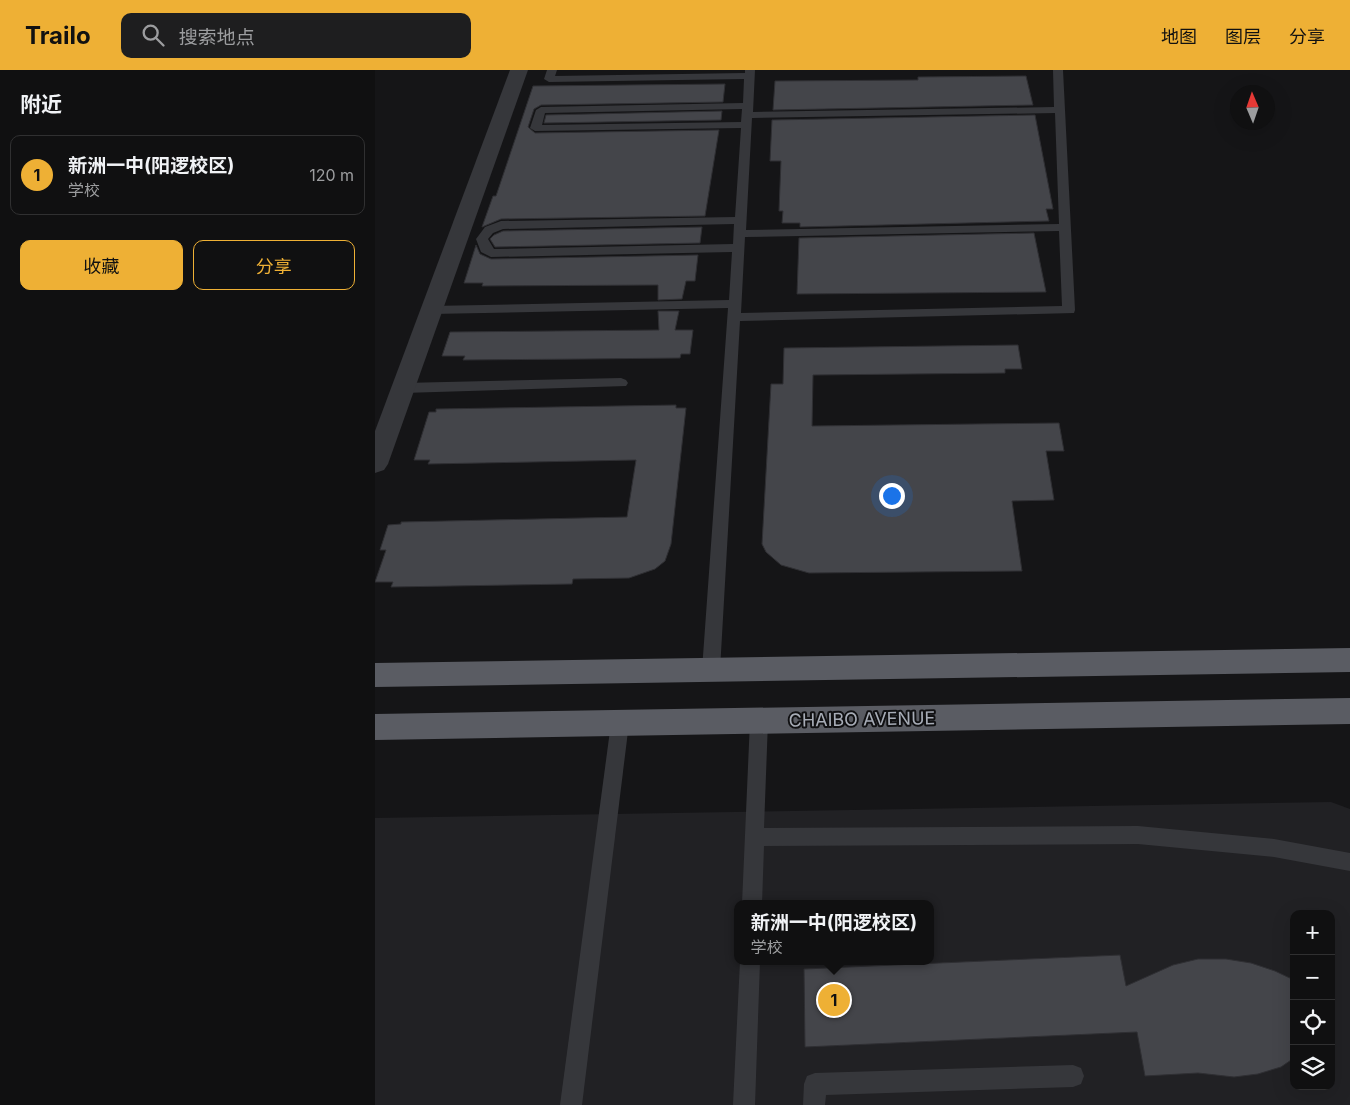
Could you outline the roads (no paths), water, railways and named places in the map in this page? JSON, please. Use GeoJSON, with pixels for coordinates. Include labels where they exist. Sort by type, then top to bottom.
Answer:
{"type":"FeatureCollection","features":[{"type":"Feature","properties":{"kind":"highway"},"geometry":{"type":"LineString","coordinates":[[375,675],[1350,660]]}},
{"type":"Feature","properties":{"kind":"highway","name":"CHAIBO AVENUE"},"geometry":{"type":"LineString","coordinates":[[375,727],[1350,711]]}},
{"type":"Feature","properties":{"kind":"street"},"geometry":{"type":"LineString","coordinates":[[375,464],[519,70]]}},
{"type":"Feature","properties":{"kind":"lane"},"geometry":{"type":"LineString","coordinates":[[552,70],[549,79],[749,73],[711,670]]}},
{"type":"Feature","properties":{"kind":"lane"},"geometry":{"type":"LineString","coordinates":[[431,310],[1069,310],[1059,70]]}},
{"type":"Feature","properties":{"kind":"lane"},"geometry":{"type":"LineString","coordinates":[[747,115],[535,128],[541,110],[747,115],[1060,110]]}},
{"type":"Feature","properties":{"kind":"lane"},"geometry":{"type":"LineString","coordinates":[[738,248],[491,253],[485,249],[482,239],[489,230],[501,225],[1066,227]]}},
{"type":"Feature","properties":{"kind":"lane"},"geometry":{"type":"LineString","coordinates":[[403,388],[621,383]]}},
{"type":"Feature","properties":{"kind":"lane"},"geometry":{"type":"LineString","coordinates":[[752,900],[759,721]]}},
{"type":"Feature","properties":{"kind":"lane"},"geometry":{"type":"LineString","coordinates":[[571,1105],[620,723]]}},
{"type":"Feature","properties":{"kind":"lane"},"geometry":{"type":"LineString","coordinates":[[754,837],[1138,835],[1265,847],[1350,862]]}},
{"type":"Feature","properties":{"kind":"lane"},"geometry":{"type":"LineString","coordinates":[[744,1105],[749,965]]}},
{"type":"Feature","properties":{"kind":"lane"},"geometry":{"type":"LineString","coordinates":[[815,1105],[815,1084],[1073,1076]]}},
{"type":"Feature","properties":{"kind":"place","name":"新洲一中(阳逻校区)"},"geometry":{"type":"Point","coordinates":[834,1000]}}]}
